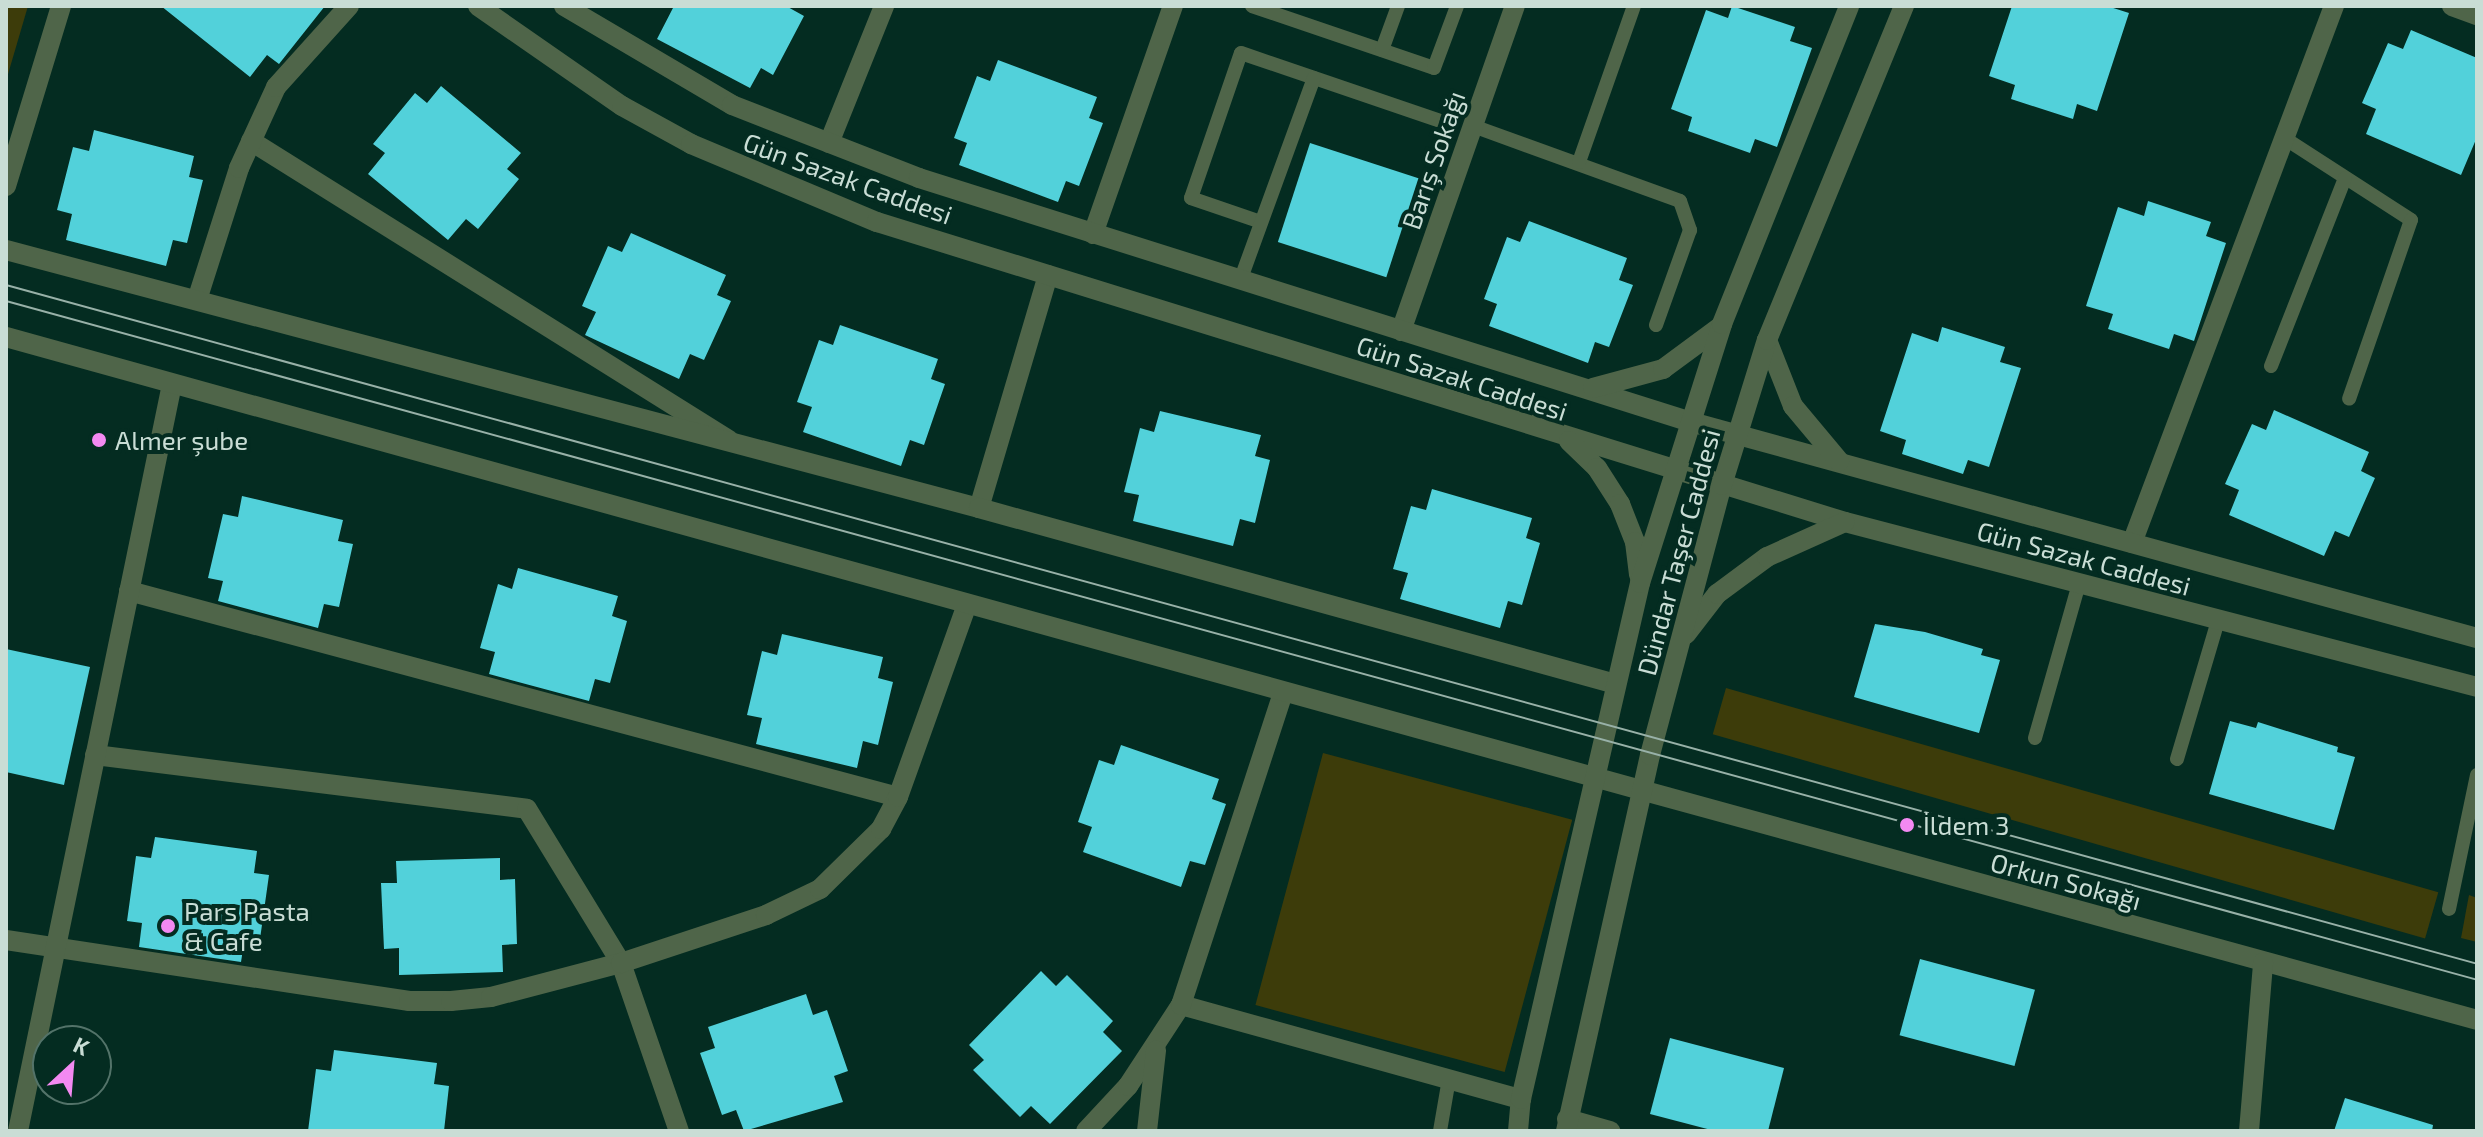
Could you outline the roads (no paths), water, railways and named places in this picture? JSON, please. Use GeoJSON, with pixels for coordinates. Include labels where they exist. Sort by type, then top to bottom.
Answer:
{"type":"FeatureCollection","features":[{"type":"Feature","properties":{"kind":"street"},"geometry":{"type":"LineString","coordinates":[[6,186],[61,6]]}},
{"type":"Feature","properties":{"kind":"street"},"geometry":{"type":"LineString","coordinates":[[197,300],[251,141],[276,87],[349,6]]}},
{"type":"Feature","properties":{"kind":"street","name":"Gün Sazak Caddesi"},"geometry":{"type":"LineString","coordinates":[[478,6],[622,106],[734,164],[877,222],[1845,522],[2477,687]]}},
{"type":"Feature","properties":{"kind":"street","name":"Gün Sazak Caddesi"},"geometry":{"type":"LineString","coordinates":[[564,6],[732,105],[829,143],[1093,234],[1691,422],[2477,638]]}},
{"type":"Feature","properties":{"kind":"street"},"geometry":{"type":"LineString","coordinates":[[829,143],[884,6]]}},
{"type":"Feature","properties":{"kind":"street"},"geometry":{"type":"LineString","coordinates":[[1093,234],[1173,6]]}},
{"type":"Feature","properties":{"kind":"street","name":"Barış Sokağı"},"geometry":{"type":"LineString","coordinates":[[1401,331],[1515,6]]}},
{"type":"Feature","properties":{"kind":"street","name":"Dündar Taşer Caddesi"},"geometry":{"type":"LineString","coordinates":[[1518,1131],[1521,1099],[1592,778],[1640,583],[1722,324],[1849,6]]}},
{"type":"Feature","properties":{"kind":"street","name":"Dündar Taşer Caddesi"},"geometry":{"type":"LineString","coordinates":[[1567,1125],[1641,790],[1722,485],[1767,340],[1904,6]]}},
{"type":"Feature","properties":{"kind":"street"},"geometry":{"type":"LineString","coordinates":[[2132,543],[2334,6]]}},
{"type":"Feature","properties":{"kind":"street"},"geometry":{"type":"LineString","coordinates":[[2452,6],[2477,15]]}},
{"type":"Feature","properties":{"kind":"street"},"geometry":{"type":"LineString","coordinates":[[251,141],[734,442]]}},
{"type":"Feature","properties":{"kind":"street"},"geometry":{"type":"LineString","coordinates":[[6,250],[979,508],[1616,684]]}},
{"type":"Feature","properties":{"kind":"street"},"geometry":{"type":"LineString","coordinates":[[979,508],[1048,275]]}},
{"type":"Feature","properties":{"kind":"street"},"geometry":{"type":"LineString","coordinates":[[1585,389],[1663,369],[1722,324]]}},
{"type":"Feature","properties":{"kind":"street","name":"Orkun Sokağı"},"geometry":{"type":"LineString","coordinates":[[6,337],[1283,693],[2477,1020]]}},
{"type":"Feature","properties":{"kind":"street"},"geometry":{"type":"LineString","coordinates":[[1767,340],[1793,406],[1842,463]]}},
{"type":"Feature","properties":{"kind":"street"},"geometry":{"type":"LineString","coordinates":[[18,1131],[172,384]]}},
{"type":"Feature","properties":{"kind":"street"},"geometry":{"type":"LineString","coordinates":[[1566,438],[1597,468],[1620,504],[1635,542],[1640,583]]}},
{"type":"Feature","properties":{"kind":"street"},"geometry":{"type":"LineString","coordinates":[[1681,640],[1717,594],[1767,557],[1845,522]]}},
{"type":"Feature","properties":{"kind":"street"},"geometry":{"type":"LineString","coordinates":[[129,591],[898,797]]}},
{"type":"Feature","properties":{"kind":"street"},"geometry":{"type":"LineString","coordinates":[[6,940],[409,1001],[491,997],[621,963],[766,915],[820,889],[864,851],[898,797],[967,604]]}},
{"type":"Feature","properties":{"kind":"street"},"geometry":{"type":"LineString","coordinates":[[1086,1131],[1156,1048],[1181,1005],[1283,693]]}},
{"type":"Feature","properties":{"kind":"street"},"geometry":{"type":"LineString","coordinates":[[95,755],[527,809],[621,963],[679,1131]]}},
{"type":"Feature","properties":{"kind":"street"},"geometry":{"type":"LineString","coordinates":[[2249,1131],[2263,963]]}},
{"type":"Feature","properties":{"kind":"street"},"geometry":{"type":"LineString","coordinates":[[1181,1005],[1521,1099]]}},
{"type":"Feature","properties":{"kind":"street"},"geometry":{"type":"LineString","coordinates":[[1147,1131],[1156,1048]]}},
{"type":"Feature","properties":{"kind":"street"},"geometry":{"type":"LineString","coordinates":[[1567,1125],[1610,1131]]}},
{"type":"Feature","properties":{"kind":"lane"},"geometry":{"type":"LineString","coordinates":[[1252,6],[1434,68],[1457,6]]}},
{"type":"Feature","properties":{"kind":"lane"},"geometry":{"type":"LineString","coordinates":[[1382,50],[1398,6]]}},
{"type":"Feature","properties":{"kind":"lane"},"geometry":{"type":"LineString","coordinates":[[1579,162],[1634,6]]}},
{"type":"Feature","properties":{"kind":"lane"},"geometry":{"type":"LineString","coordinates":[[1261,222],[1191,198],[1241,53],[1438,120]]}},
{"type":"Feature","properties":{"kind":"lane"},"geometry":{"type":"LineString","coordinates":[[1240,281],[1314,78]]}},
{"type":"Feature","properties":{"kind":"lane"},"geometry":{"type":"LineString","coordinates":[[1473,126],[1671,194],[1686,210],[1690,230],[1656,325]]}},
{"type":"Feature","properties":{"kind":"lane"},"geometry":{"type":"LineString","coordinates":[[2284,138],[2411,220],[2349,399]]}},
{"type":"Feature","properties":{"kind":"lane"},"geometry":{"type":"LineString","coordinates":[[2271,366],[2345,178]]}},
{"type":"Feature","properties":{"kind":"lane"},"geometry":{"type":"LineString","coordinates":[[2035,738],[2079,584]]}},
{"type":"Feature","properties":{"kind":"lane"},"geometry":{"type":"LineString","coordinates":[[2177,759],[2218,621]]}},
{"type":"Feature","properties":{"kind":"lane"},"geometry":{"type":"LineString","coordinates":[[2449,909],[2477,775]]}},
{"type":"Feature","properties":{"kind":"lane"},"geometry":{"type":"LineString","coordinates":[[1440,1131],[1449,1079]]}},
{"type":"Feature","properties":{"kind":"tram line"},"geometry":{"type":"LineString","coordinates":[[6,285],[2477,964]]}},
{"type":"Feature","properties":{"kind":"tram line"},"geometry":{"type":"LineString","coordinates":[[6,301],[2477,980]]}},
{"type":"Feature","properties":{"kind":"place","name":"Almer şube"},"geometry":{"type":"Point","coordinates":[99,440]}},
{"type":"Feature","properties":{"kind":"place","name":"İldem 3"},"geometry":{"type":"Point","coordinates":[1907,825]}},
{"type":"Feature","properties":{"kind":"place","name":"Pars Pasta & Cafe"},"geometry":{"type":"Point","coordinates":[168,926]}}]}
